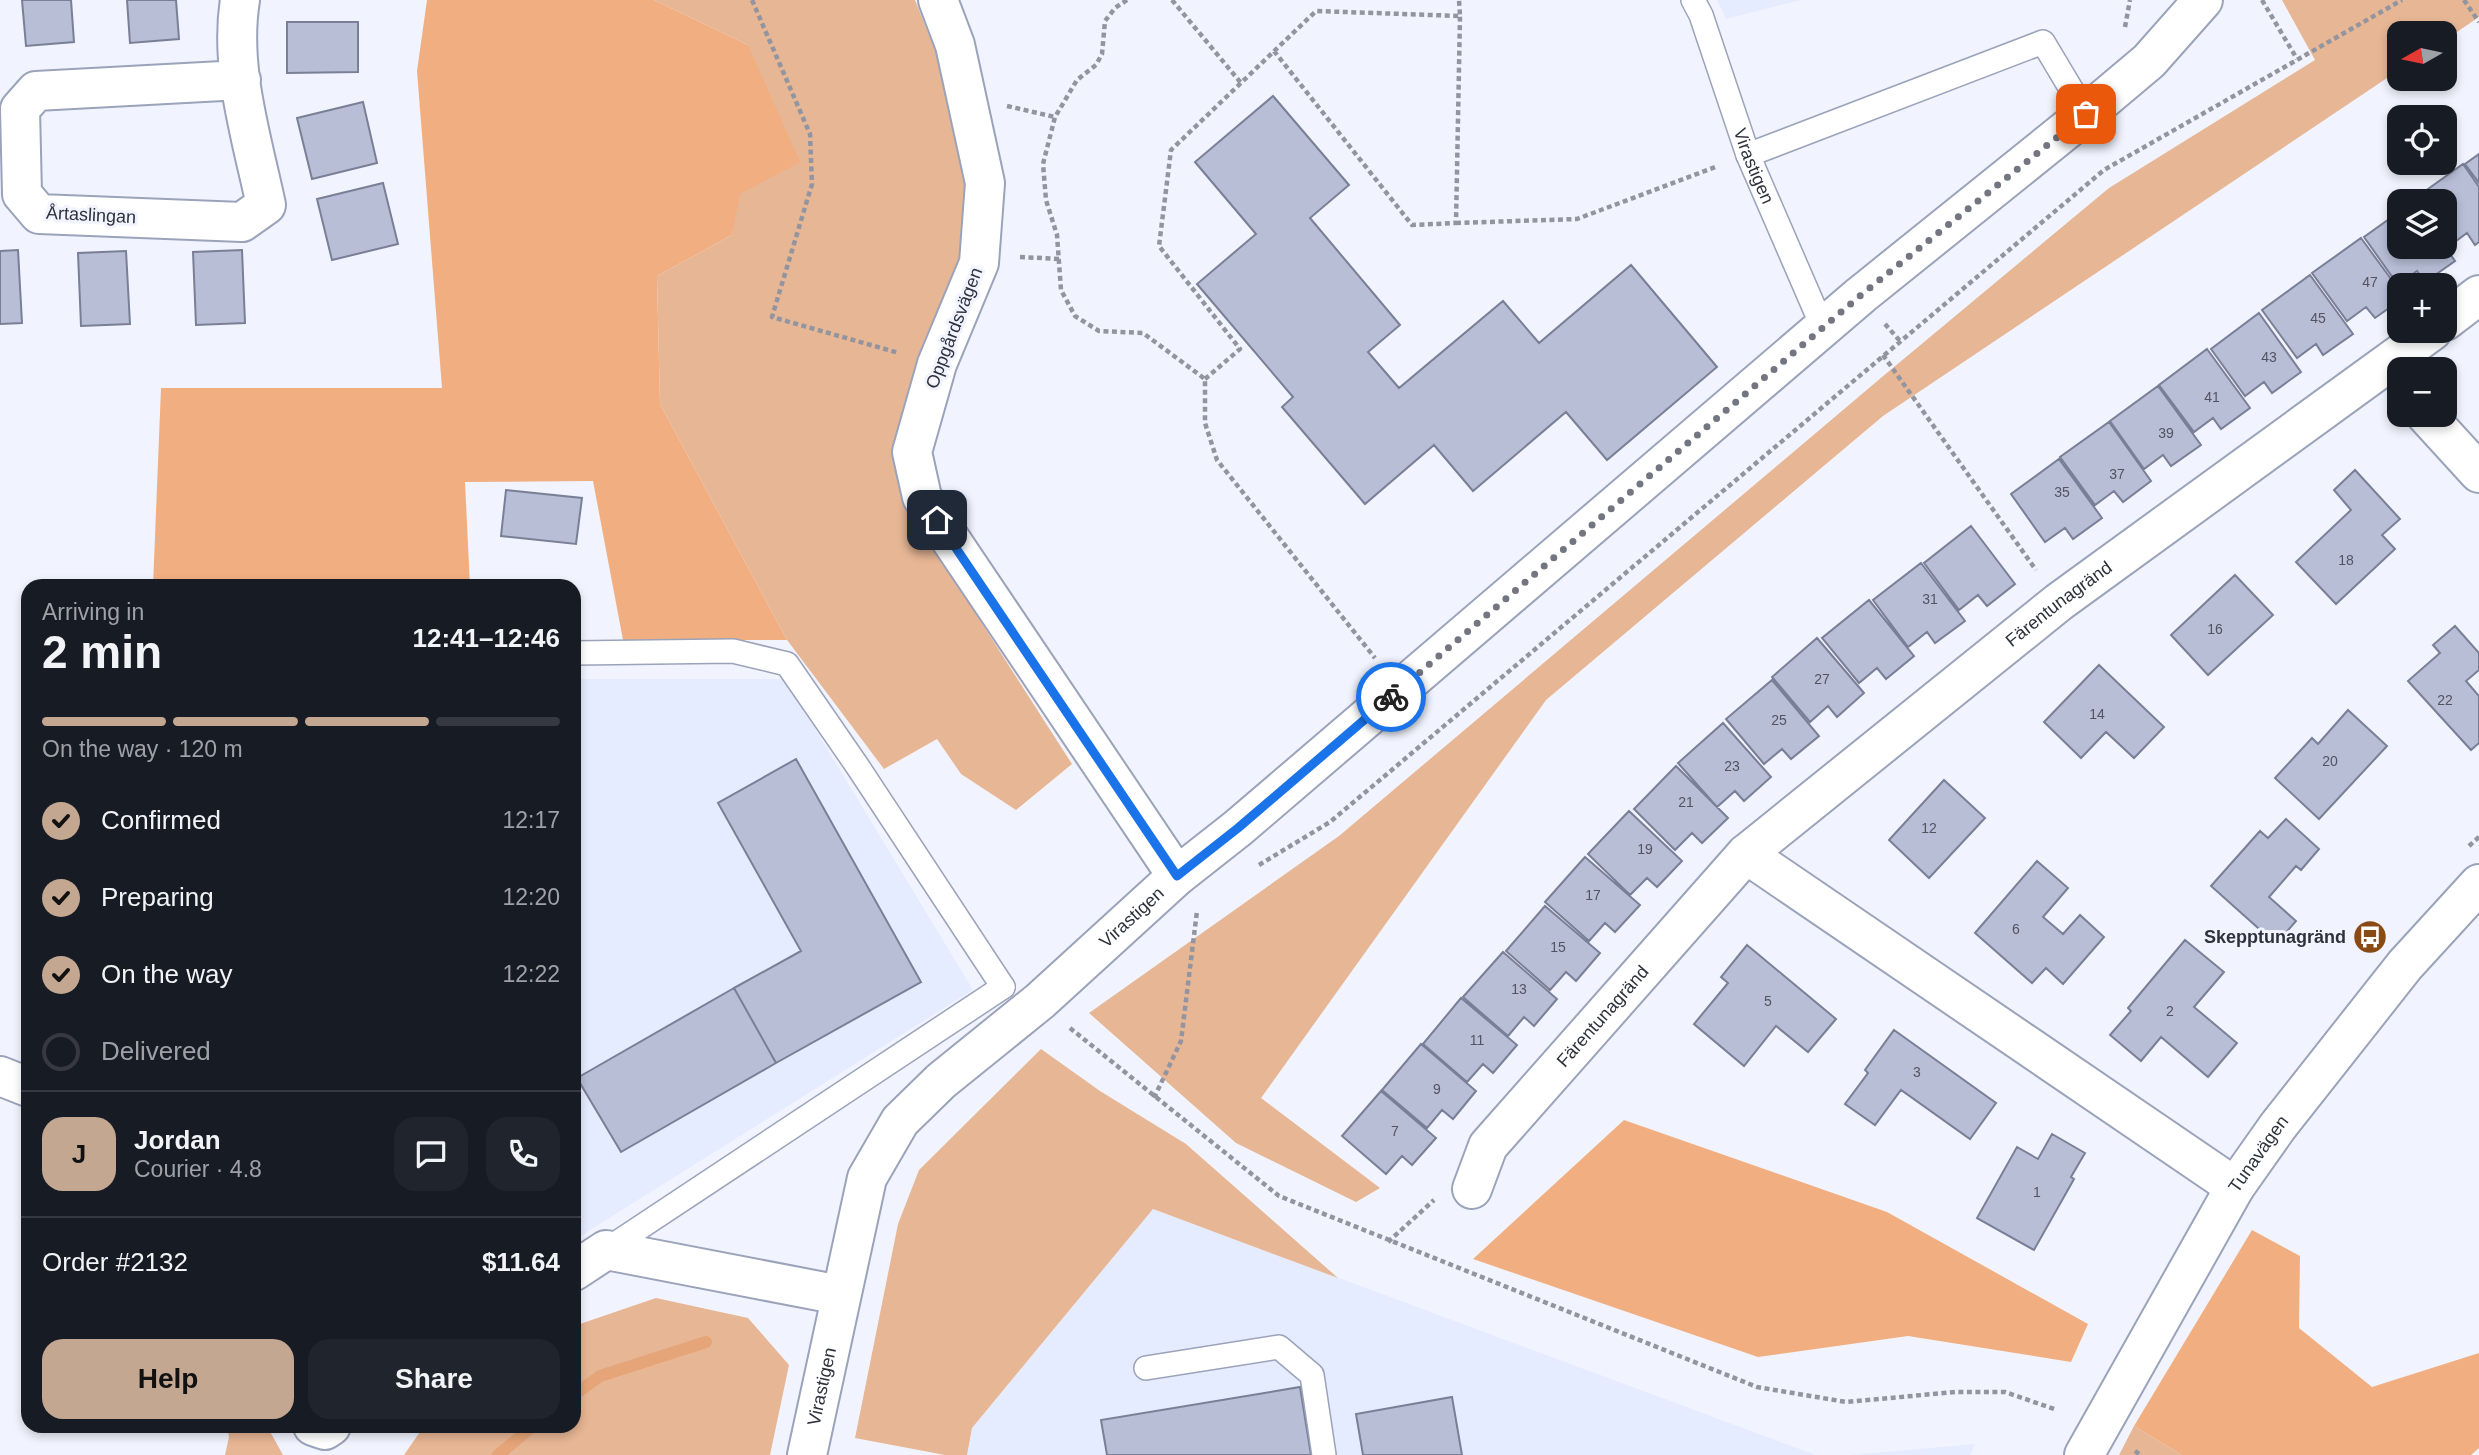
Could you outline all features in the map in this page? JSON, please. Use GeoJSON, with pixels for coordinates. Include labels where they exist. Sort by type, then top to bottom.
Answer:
{"type":"FeatureCollection","features":[{"type":"Feature","properties":{"kind":"street","name":"Årtaslingan"},"geometry":{"type":"LineString","coordinates":[[240,0],[236,25],[241,80],[266,205],[243,222],[39,214],[22,194],[20,109],[36,91],[241,80]]}},
{"type":"Feature","properties":{"kind":"street","name":"Oppgårdsvägen"},"geometry":{"type":"LineString","coordinates":[[938,0],[955,45],[985,183],[979,263],[937,363],[912,452],[922,497],[1188,896]]}},
{"type":"Feature","properties":{"kind":"street","name":"Virastigen"},"geometry":{"type":"LineString","coordinates":[[807,1455],[867,1178],[900,1121],[941,1081],[1040,1001],[1188,896],[1238,828],[1823,328],[2149,61],[2203,0]]}},
{"type":"Feature","properties":{"kind":"street"},"geometry":{"type":"LineString","coordinates":[[2457,312],[2479,295]]}},
{"type":"Feature","properties":{"kind":"street","name":"Färentunagränd"},"geometry":{"type":"LineString","coordinates":[[2408,357],[2421,343]]}},
{"type":"Feature","properties":{"kind":"street","name":"Färentunagränd"},"geometry":{"type":"LineString","coordinates":[[1472,1189],[1488,1146],[1746,854],[2059,602],[2387,379]]}},
{"type":"Feature","properties":{"kind":"street"},"geometry":{"type":"LineString","coordinates":[[2437,427],[2479,473]]}},
{"type":"Feature","properties":{"kind":"street"},"geometry":{"type":"LineString","coordinates":[[1746,854],[2235,1187]]}},
{"type":"Feature","properties":{"kind":"street","name":"Tunavägen"},"geometry":{"type":"LineString","coordinates":[[2084,1455],[2235,1187],[2278,1126],[2405,965],[2479,884]]}},
{"type":"Feature","properties":{"kind":"street"},"geometry":{"type":"LineString","coordinates":[[0,1076],[21,1084]]}},
{"type":"Feature","properties":{"kind":"street"},"geometry":{"type":"LineString","coordinates":[[581,1267],[606,1251],[840,1295]]}},
{"type":"Feature","properties":{"kind":"lane","name":"Virastigen"},"geometry":{"type":"LineString","coordinates":[[1693,0],[1701,15],[1748,155],[1823,328]]}},
{"type":"Feature","properties":{"kind":"lane"},"geometry":{"type":"LineString","coordinates":[[1748,155],[2043,42],[2086,114]]}},
{"type":"Feature","properties":{"kind":"lane"},"geometry":{"type":"LineString","coordinates":[[581,653],[733,651],[787,664],[1003,987],[1040,1001]]}},
{"type":"Feature","properties":{"kind":"lane"},"geometry":{"type":"LineString","coordinates":[[606,1251],[1003,987]]}},
{"type":"Feature","properties":{"kind":"lane"},"geometry":{"type":"LineString","coordinates":[[1146,1368],[1279,1347],[1312,1376],[1324,1455]]}},
{"type":"Feature","properties":{"kind":"path"},"geometry":{"type":"LineString","coordinates":[[752,0],[810,134],[812,184],[772,317],[937,363]]}},
{"type":"Feature","properties":{"kind":"path"},"geometry":{"type":"LineString","coordinates":[[1127,0],[1115,8],[1105,21],[1102,54],[1096,65],[1077,80],[1055,117],[1043,164],[1046,200],[1057,235],[1061,290],[1075,316],[1099,331],[1143,333],[1205,379]]}},
{"type":"Feature","properties":{"kind":"path"},"geometry":{"type":"LineString","coordinates":[[1172,0],[1241,83]]}},
{"type":"Feature","properties":{"kind":"path"},"geometry":{"type":"LineString","coordinates":[[1456,223],[1459,0]]}},
{"type":"Feature","properties":{"kind":"path"},"geometry":{"type":"LineString","coordinates":[[2124,34],[2130,0]]}},
{"type":"Feature","properties":{"kind":"path"},"geometry":{"type":"LineString","coordinates":[[2262,0],[2297,59]]}},
{"type":"Feature","properties":{"kind":"path"},"geometry":{"type":"LineString","coordinates":[[1256,867],[1330,821],[2104,170],[2402,0]]}},
{"type":"Feature","properties":{"kind":"path"},"geometry":{"type":"LineString","coordinates":[[2464,0],[2479,22]]}},
{"type":"Feature","properties":{"kind":"path"},"geometry":{"type":"LineString","coordinates":[[1386,650],[1376,659],[1217,460],[1205,423],[1205,379],[1240,349],[1159,246],[1171,150],[1316,11],[1460,16]]}},
{"type":"Feature","properties":{"kind":"path"},"geometry":{"type":"LineString","coordinates":[[1274,51],[1412,225],[1577,219],[1748,155]]}},
{"type":"Feature","properties":{"kind":"path"},"geometry":{"type":"LineString","coordinates":[[1004,117],[1003,104],[1055,117]]}},
{"type":"Feature","properties":{"kind":"path"},"geometry":{"type":"LineString","coordinates":[[1018,257],[1060,259]]}},
{"type":"Feature","properties":{"kind":"path"},"geometry":{"type":"LineString","coordinates":[[1883,355],[2059,602]]}},
{"type":"Feature","properties":{"kind":"path"},"geometry":{"type":"LineString","coordinates":[[1154,1098],[1181,1041],[1188,896]]}},
{"type":"Feature","properties":{"kind":"path"},"geometry":{"type":"LineString","coordinates":[[1068,1027],[1279,1196],[1388,1242],[1757,1387],[1846,1402],[1955,1392],[2005,1392],[2057,1410]]}},
{"type":"Feature","properties":{"kind":"path"},"geometry":{"type":"LineString","coordinates":[[1388,1242],[1435,1199],[1472,1189]]}},
{"type":"Feature","properties":{"kind":"path"},"geometry":{"type":"LineString","coordinates":[[2135,1451],[2141,1455]]}},
{"type":"Feature","properties":{"kind":"shaded area"},"geometry":{"type":"Polygon","coordinates":[[[427,0],[654,0],[748,45],[800,162],[740,194],[732,235],[657,276],[660,404],[787,640],[623,640],[593,481],[465,482],[470,579],[153,579],[161,388],[442,388],[417,71],[427,0]]]}},
{"type":"Feature","properties":{"kind":"shaded area"},"geometry":{"type":"Polygon","coordinates":[[[654,0],[915,0],[949,85],[965,189],[963,253],[904,502],[1072,764],[1016,810],[961,774],[937,739],[884,769],[787,640],[660,404],[657,276],[732,235],[748,45],[654,0]]]}},
{"type":"Feature","properties":{"kind":"shaded area"},"geometry":{"type":"Polygon","coordinates":[[[1717,0],[1801,0],[1726,19],[1717,0]]]}},
{"type":"Feature","properties":{"kind":"shaded area"},"geometry":{"type":"Polygon","coordinates":[[[2282,0],[2479,0],[2479,17],[2457,32],[2457,21],[2387,21],[2387,78],[1883,416],[1546,700],[1261,1098],[1380,1188],[1356,1202],[1236,1143],[1089,1013],[1339,836],[2109,188],[2315,60],[2282,0]]]}},
{"type":"Feature","properties":{"kind":"shaded area"},"geometry":{"type":"Polygon","coordinates":[[[581,679],[785,679],[973,990],[581,1236],[581,679]]]}},
{"type":"Feature","properties":{"kind":"shaded area"},"geometry":{"type":"Polygon","coordinates":[[[1041,1049],[1100,1091],[1186,1144],[1338,1278],[1153,1209],[972,1428],[967,1455],[945,1455],[855,1438],[898,1224],[919,1170],[1041,1049]]]}},
{"type":"Feature","properties":{"kind":"shaded area"},"geometry":{"type":"Polygon","coordinates":[[[1624,1120],[1887,1212],[2088,1324],[2071,1362],[1908,1336],[1758,1357],[1473,1259],[1624,1120]]]}},
{"type":"Feature","properties":{"kind":"shaded area"},"geometry":{"type":"Polygon","coordinates":[[[1153,1209],[1816,1455],[967,1455],[972,1428],[1153,1209]]]}},
{"type":"Feature","properties":{"kind":"shaded area"},"geometry":{"type":"Polygon","coordinates":[[[2252,1230],[2300,1256],[2299,1328],[2372,1387],[2479,1353],[2479,1448],[2471,1455],[2182,1455],[2134,1426],[2252,1230]]]}},
{"type":"Feature","properties":{"kind":"shaded area"},"geometry":{"type":"Polygon","coordinates":[[[656,1298],[748,1318],[789,1365],[770,1455],[404,1455],[419,1433],[581,1433],[581,1324],[656,1298]]]}},
{"type":"Feature","properties":{"kind":"shaded area"},"geometry":{"type":"Polygon","coordinates":[[[2134,1426],[2182,1455],[2119,1455],[2134,1426]]]}},
{"type":"Feature","properties":{"kind":"shaded area"},"geometry":{"type":"Polygon","coordinates":[[[228,1433],[271,1433],[283,1455],[225,1455],[228,1433]]]}},
{"type":"Feature","properties":{"kind":"shaded area"},"geometry":{"type":"Polygon","coordinates":[[[1975,1444],[1970,1455],[1851,1455],[1975,1444]]]}},
{"type":"Feature","properties":{"kind":"building"},"geometry":{"type":"Polygon","coordinates":[[[22,0],[71,0],[74,42],[26,46],[22,0]]]}},
{"type":"Feature","properties":{"kind":"building"},"geometry":{"type":"Polygon","coordinates":[[[127,0],[176,0],[179,39],[130,43],[127,0]]]}},
{"type":"Feature","properties":{"kind":"building"},"geometry":{"type":"Polygon","coordinates":[[[287,22],[358,22],[358,72],[287,73],[287,22]]]}},
{"type":"Feature","properties":{"kind":"building"},"geometry":{"type":"Polygon","coordinates":[[[1273,96],[1349,185],[1310,218],[1400,325],[1368,352],[1399,388],[1503,301],[1539,343],[1631,265],[1717,367],[1607,460],[1566,412],[1473,491],[1434,445],[1365,504],[1282,407],[1293,397],[1197,284],[1256,234],[1195,162],[1273,96]]]}},
{"type":"Feature","properties":{"kind":"building"},"geometry":{"type":"Polygon","coordinates":[[[363,102],[377,163],[312,179],[297,118],[363,102]]]}},
{"type":"Feature","properties":{"kind":"building"},"geometry":{"type":"Polygon","coordinates":[[[2479,154],[2479,183],[2465,164],[2479,154]]]}},
{"type":"Feature","properties":{"kind":"building"},"geometry":{"type":"Polygon","coordinates":[[[2463,164],[2479,187],[2479,242],[2475,245],[2467,233],[2457,240],[2457,189],[2428,189],[2448,175],[2457,175],[2457,168],[2463,164]]]}},
{"type":"Feature","properties":{"kind":"building"},"geometry":{"type":"Polygon","coordinates":[[[383,183],[398,244],[332,260],[317,199],[383,183]]]}},
{"type":"Feature","properties":{"kind":"building"},"geometry":{"type":"Polygon","coordinates":[[[2387,221],[2387,259],[2455,261],[2438,273],[2390,273],[2364,237],[2387,221]]]}},
{"type":"Feature","properties":{"kind":"building"},"geometry":{"type":"Polygon","coordinates":[[[2361,238],[2387,274],[2387,310],[2375,318],[2366,307],[2347,321],[2312,273],[2361,238]]]}},
{"type":"Feature","properties":{"kind":"building"},"geometry":{"type":"Polygon","coordinates":[[[18,250],[22,323],[0,324],[0,251],[18,250]]]}},
{"type":"Feature","properties":{"kind":"building"},"geometry":{"type":"Polygon","coordinates":[[[242,250],[245,323],[196,325],[193,252],[242,250]]]}},
{"type":"Feature","properties":{"kind":"building"},"geometry":{"type":"Polygon","coordinates":[[[126,251],[130,324],[81,326],[78,253],[126,251]]]}},
{"type":"Feature","properties":{"kind":"building"},"geometry":{"type":"Polygon","coordinates":[[[2310,275],[2353,334],[2323,355],[2316,344],[2297,358],[2262,310],[2310,275]]]}},
{"type":"Feature","properties":{"kind":"building"},"geometry":{"type":"Polygon","coordinates":[[[2259,313],[2301,372],[2272,393],[2264,382],[2245,396],[2211,349],[2259,313]]]}},
{"type":"Feature","properties":{"kind":"building"},"geometry":{"type":"Polygon","coordinates":[[[2207,349],[2250,408],[2221,429],[2213,418],[2194,432],[2159,385],[2207,349]]]}},
{"type":"Feature","properties":{"kind":"building"},"geometry":{"type":"Polygon","coordinates":[[[2158,386],[2201,445],[2171,466],[2163,455],[2144,469],[2110,421],[2158,386]]]}},
{"type":"Feature","properties":{"kind":"building"},"geometry":{"type":"Polygon","coordinates":[[[2109,422],[2151,481],[2123,502],[2114,491],[2095,505],[2060,457],[2109,422]]]}},
{"type":"Feature","properties":{"kind":"building"},"geometry":{"type":"Polygon","coordinates":[[[2059,459],[2102,518],[2073,539],[2065,528],[2045,542],[2011,494],[2059,459]]]}},
{"type":"Feature","properties":{"kind":"building"},"geometry":{"type":"Polygon","coordinates":[[[2355,470],[2400,519],[2382,535],[2395,549],[2336,604],[2296,562],[2351,510],[2334,490],[2355,470]]]}},
{"type":"Feature","properties":{"kind":"building"},"geometry":{"type":"Polygon","coordinates":[[[506,490],[582,498],[576,544],[501,536],[506,490]]]}},
{"type":"Feature","properties":{"kind":"building"},"geometry":{"type":"Polygon","coordinates":[[[1971,526],[2015,584],[1987,606],[1978,595],[1959,610],[1924,563],[1971,526]]]}},
{"type":"Feature","properties":{"kind":"building"},"geometry":{"type":"Polygon","coordinates":[[[1921,563],[1965,621],[1935,643],[1927,632],[1908,647],[1873,600],[1921,563]]]}},
{"type":"Feature","properties":{"kind":"building"},"geometry":{"type":"Polygon","coordinates":[[[2235,575],[2273,615],[2208,675],[2171,635],[2235,575]]]}},
{"type":"Feature","properties":{"kind":"building"},"geometry":{"type":"Polygon","coordinates":[[[1869,600],[1914,656],[1886,679],[1877,668],[1859,683],[1822,638],[1869,600]]]}},
{"type":"Feature","properties":{"kind":"building"},"geometry":{"type":"Polygon","coordinates":[[[2455,626],[2479,653],[2479,670],[2466,681],[2479,696],[2479,743],[2471,750],[2408,681],[2440,653],[2433,645],[2455,626]]]}},
{"type":"Feature","properties":{"kind":"building"},"geometry":{"type":"Polygon","coordinates":[[[1817,638],[1864,693],[1837,717],[1828,706],[1810,722],[1772,677],[1817,638]]]}},
{"type":"Feature","properties":{"kind":"building"},"geometry":{"type":"Polygon","coordinates":[[[2099,665],[2164,727],[2134,758],[2106,732],[2081,758],[2044,722],[2099,665]]]}},
{"type":"Feature","properties":{"kind":"building"},"geometry":{"type":"Polygon","coordinates":[[[1772,680],[1819,736],[1791,759],[1782,749],[1764,764],[1726,719],[1772,680]]]}},
{"type":"Feature","properties":{"kind":"building"},"geometry":{"type":"Polygon","coordinates":[[[2348,710],[2387,746],[2319,819],[2275,778],[2312,738],[2318,744],[2348,710]]]}},
{"type":"Feature","properties":{"kind":"building"},"geometry":{"type":"Polygon","coordinates":[[[1723,723],[1771,777],[1744,801],[1735,791],[1717,807],[1678,763],[1723,723]]]}},
{"type":"Feature","properties":{"kind":"building"},"geometry":{"type":"Polygon","coordinates":[[[796,759],[921,982],[776,1063],[734,988],[801,951],[718,803],[796,759]]]}},
{"type":"Feature","properties":{"kind":"building"},"geometry":{"type":"Polygon","coordinates":[[[1676,766],[1728,818],[1702,843],[1692,833],[1675,850],[1634,809],[1676,766]]]}},
{"type":"Feature","properties":{"kind":"building"},"geometry":{"type":"Polygon","coordinates":[[[1944,780],[1985,818],[1929,878],[1889,840],[1944,780]]]}},
{"type":"Feature","properties":{"kind":"building"},"geometry":{"type":"Polygon","coordinates":[[[1629,811],[1682,861],[1657,887],[1647,878],[1630,895],[1588,854],[1629,811]]]}},
{"type":"Feature","properties":{"kind":"building"},"geometry":{"type":"Polygon","coordinates":[[[2286,819],[2319,849],[2301,870],[2296,866],[2269,897],[2296,921],[2276,944],[2211,886],[2260,831],[2268,838],[2286,819]]]}},
{"type":"Feature","properties":{"kind":"building"},"geometry":{"type":"Polygon","coordinates":[[[1585,857],[1640,905],[1615,932],[1605,923],[1589,941],[1545,902],[1585,857]]]}},
{"type":"Feature","properties":{"kind":"building"},"geometry":{"type":"Polygon","coordinates":[[[2037,861],[2068,888],[2043,917],[2063,934],[2080,915],[2104,937],[2063,984],[2046,968],[2032,983],[1975,933],[2037,861]]]}},
{"type":"Feature","properties":{"kind":"building"},"geometry":{"type":"Polygon","coordinates":[[[1545,906],[1600,953],[1576,981],[1566,972],[1550,990],[1506,951],[1545,906]]]}},
{"type":"Feature","properties":{"kind":"building"},"geometry":{"type":"Polygon","coordinates":[[[2185,940],[2224,972],[2194,1007],[2237,1043],[2208,1077],[2161,1037],[2141,1061],[2110,1035],[2131,1011],[2128,1008],[2185,940]]]}},
{"type":"Feature","properties":{"kind":"building"},"geometry":{"type":"Polygon","coordinates":[[[1747,945],[1836,1019],[1808,1052],[1776,1026],[1744,1066],[1694,1024],[1728,983],[1721,977],[1747,945]]]}},
{"type":"Feature","properties":{"kind":"building"},"geometry":{"type":"Polygon","coordinates":[[[1503,952],[1557,999],[1534,1026],[1524,1017],[1508,1036],[1463,997],[1503,952]]]}},
{"type":"Feature","properties":{"kind":"building"},"geometry":{"type":"Polygon","coordinates":[[[734,988],[776,1063],[621,1152],[581,1085],[581,1076],[734,988]]]}},
{"type":"Feature","properties":{"kind":"building"},"geometry":{"type":"Polygon","coordinates":[[[1461,998],[1517,1045],[1493,1073],[1483,1064],[1467,1082],[1423,1044],[1461,998]]]}},
{"type":"Feature","properties":{"kind":"building"},"geometry":{"type":"Polygon","coordinates":[[[1894,1030],[1996,1103],[1970,1139],[1901,1090],[1875,1125],[1845,1104],[1894,1030]]]}},
{"type":"Feature","properties":{"kind":"building"},"geometry":{"type":"Polygon","coordinates":[[[1421,1044],[1476,1091],[1453,1119],[1442,1110],[1427,1128],[1382,1090],[1421,1044]]]}},
{"type":"Feature","properties":{"kind":"building"},"geometry":{"type":"Polygon","coordinates":[[[1381,1091],[1436,1138],[1412,1165],[1402,1156],[1386,1174],[1342,1136],[1381,1091]]]}},
{"type":"Feature","properties":{"kind":"building"},"geometry":{"type":"Polygon","coordinates":[[[2052,1134],[2085,1153],[2071,1177],[2074,1179],[2034,1250],[1977,1218],[2017,1147],[2038,1159],[2052,1134]]]}},
{"type":"Feature","properties":{"kind":"building"},"geometry":{"type":"Polygon","coordinates":[[[1300,1387],[1311,1455],[1107,1455],[1101,1420],[1300,1387]]]}},
{"type":"Feature","properties":{"kind":"building"},"geometry":{"type":"Polygon","coordinates":[[[1452,1397],[1462,1455],[1363,1455],[1356,1414],[1452,1397]]]}},
{"type":"Feature","properties":{"kind":"waterway"},"geometry":{"type":"LineString","coordinates":[[581,1390],[600,1376],[706,1342]]}},
{"type":"Feature","properties":{"kind":"waterway"},"geometry":{"type":"LineString","coordinates":[[498,1455],[525,1433]]}},
{"type":"Feature","properties":{"kind":"way so far"},"geometry":{"type":"LineString","coordinates":[[1391,697],[1861,295],[2086,114]]}},
{"type":"Feature","properties":{"kind":"place","name":"Skepptunagränd"},"geometry":{"type":"Point","coordinates":[2370,937]}},
{"type":"Feature","properties":{"kind":"route"},"geometry":{"type":"LineString","coordinates":[[937,520],[1177,876],[1238,828],[1391,697]]}}]}
